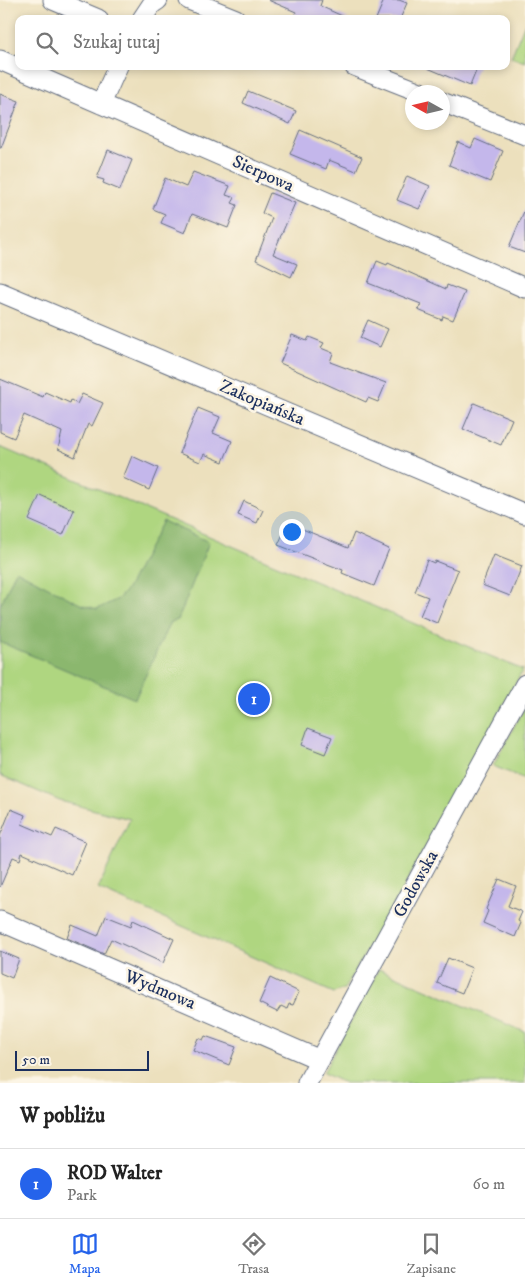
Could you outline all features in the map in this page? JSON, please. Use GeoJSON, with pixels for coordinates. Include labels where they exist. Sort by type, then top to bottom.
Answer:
{"type":"FeatureCollection","features":[{"type":"Feature","properties":{"kind":"street"},"geometry":{"type":"LineString","coordinates":[[53,0],[89,15]]}},
{"type":"Feature","properties":{"kind":"street"},"geometry":{"type":"LineString","coordinates":[[145,15],[152,4],[158,0]]}},
{"type":"Feature","properties":{"kind":"street"},"geometry":{"type":"LineString","coordinates":[[189,0],[226,15]]}},
{"type":"Feature","properties":{"kind":"street","name":"Sierpowa"},"geometry":{"type":"LineString","coordinates":[[0,60],[15,67]]}},
{"type":"Feature","properties":{"kind":"street","name":"Sierpowa"},"geometry":{"type":"LineString","coordinates":[[23,70],[525,288]]}},
{"type":"Feature","properties":{"kind":"street"},"geometry":{"type":"LineString","coordinates":[[101,104],[116,70]]}},
{"type":"Feature","properties":{"kind":"street"},"geometry":{"type":"LineString","coordinates":[[364,70],[405,86]]}},
{"type":"Feature","properties":{"kind":"street"},"geometry":{"type":"LineString","coordinates":[[450,105],[525,134]]}},
{"type":"Feature","properties":{"kind":"street","name":"Zakopiańska"},"geometry":{"type":"LineString","coordinates":[[0,292],[525,514]]}},
{"type":"Feature","properties":{"kind":"street","name":"Godowska"},"geometry":{"type":"LineString","coordinates":[[307,1083],[525,684]]}},
{"type":"Feature","properties":{"kind":"street","name":"Wydmowa"},"geometry":{"type":"LineString","coordinates":[[0,921],[320,1060]]}},
{"type":"Feature","properties":{"kind":"green space"},"geometry":{"type":"Polygon","coordinates":[[[525,23],[525,62],[511,57],[525,23]]]}},
{"type":"Feature","properties":{"kind":"green space"},"geometry":{"type":"Polygon","coordinates":[[[0,447],[523,670],[399,896],[344,989],[334,993],[98,889],[130,819],[60,801],[0,775],[0,447]]]}},
{"type":"Feature","properties":{"kind":"green space"},"geometry":{"type":"Polygon","coordinates":[[[163,521],[209,542],[178,620],[170,622],[135,699],[0,642],[0,606],[16,570],[80,604],[97,609],[118,599],[127,589],[163,521]]]}},
{"type":"Feature","properties":{"kind":"green space"},"geometry":{"type":"Polygon","coordinates":[[[525,706],[525,779],[493,766],[525,706]]]}},
{"type":"Feature","properties":{"kind":"green space"},"geometry":{"type":"Polygon","coordinates":[[[379,969],[525,1032],[525,1083],[345,1083],[323,1073],[379,969]]]}},
{"type":"Feature","properties":{"kind":"building"},"geometry":{"type":"Polygon","coordinates":[[[268,0],[322,0],[320,6],[340,15],[295,15],[296,12],[268,0]]]}},
{"type":"Feature","properties":{"kind":"building"},"geometry":{"type":"Polygon","coordinates":[[[384,0],[399,0],[407,3],[402,15],[378,15],[384,0]]]}},
{"type":"Feature","properties":{"kind":"building"},"geometry":{"type":"Polygon","coordinates":[[[432,70],[476,70],[470,86],[432,70]]]}},
{"type":"Feature","properties":{"kind":"building"},"geometry":{"type":"Polygon","coordinates":[[[248,91],[296,111],[290,124],[243,103],[248,91]]]}},
{"type":"Feature","properties":{"kind":"building"},"geometry":{"type":"Polygon","coordinates":[[[0,94],[19,101],[1,148],[0,148],[0,94]]]}},
{"type":"Feature","properties":{"kind":"building"},"geometry":{"type":"Polygon","coordinates":[[[300,130],[362,157],[356,171],[329,160],[326,169],[290,154],[300,130]]]}},
{"type":"Feature","properties":{"kind":"building"},"geometry":{"type":"Polygon","coordinates":[[[475,139],[503,151],[490,182],[449,165],[458,142],[471,148],[475,139]]]}},
{"type":"Feature","properties":{"kind":"building"},"geometry":{"type":"Polygon","coordinates":[[[108,150],[132,160],[120,190],[103,183],[104,180],[97,178],[108,150]]]}},
{"type":"Feature","properties":{"kind":"building"},"geometry":{"type":"Polygon","coordinates":[[[193,172],[230,186],[226,195],[235,198],[232,203],[237,205],[228,228],[192,214],[185,233],[161,223],[165,214],[153,209],[165,178],[186,187],[193,172]]]}},
{"type":"Feature","properties":{"kind":"building"},"geometry":{"type":"Polygon","coordinates":[[[407,176],[430,186],[419,209],[397,200],[407,176]]]}},
{"type":"Feature","properties":{"kind":"building"},"geometry":{"type":"Polygon","coordinates":[[[270,193],[295,203],[273,254],[297,264],[291,277],[256,260],[272,218],[262,213],[270,193]]]}},
{"type":"Feature","properties":{"kind":"building"},"geometry":{"type":"Polygon","coordinates":[[[525,209],[525,253],[509,247],[525,209]]]}},
{"type":"Feature","properties":{"kind":"building"},"geometry":{"type":"Polygon","coordinates":[[[377,261],[387,265],[388,263],[446,289],[447,285],[465,292],[453,320],[443,316],[442,320],[418,310],[421,304],[368,283],[377,261]]]}},
{"type":"Feature","properties":{"kind":"building"},"geometry":{"type":"Polygon","coordinates":[[[368,320],[388,329],[380,347],[360,338],[368,320]]]}},
{"type":"Feature","properties":{"kind":"building"},"geometry":{"type":"Polygon","coordinates":[[[292,335],[307,341],[309,337],[324,343],[321,348],[333,353],[330,362],[386,383],[378,402],[368,398],[366,402],[280,363],[292,335]]]}},
{"type":"Feature","properties":{"kind":"building"},"geometry":{"type":"Polygon","coordinates":[[[0,379],[43,397],[45,392],[70,403],[71,400],[77,404],[82,394],[103,403],[92,426],[88,424],[75,457],[58,449],[62,432],[24,415],[14,438],[0,432],[0,379]]]}},
{"type":"Feature","properties":{"kind":"building"},"geometry":{"type":"Polygon","coordinates":[[[474,403],[512,419],[501,445],[463,429],[474,403]]]}},
{"type":"Feature","properties":{"kind":"building"},"geometry":{"type":"Polygon","coordinates":[[[198,408],[220,417],[213,433],[232,441],[223,462],[204,454],[200,462],[179,453],[198,408]]]}},
{"type":"Feature","properties":{"kind":"building"},"geometry":{"type":"Polygon","coordinates":[[[132,456],[158,468],[149,490],[123,478],[132,456]]]}},
{"type":"Feature","properties":{"kind":"building"},"geometry":{"type":"Polygon","coordinates":[[[40,495],[74,510],[63,535],[29,520],[40,495]]]}},
{"type":"Feature","properties":{"kind":"building"},"geometry":{"type":"Polygon","coordinates":[[[244,501],[263,510],[257,523],[238,515],[244,501]]]}},
{"type":"Feature","properties":{"kind":"building"},"geometry":{"type":"Polygon","coordinates":[[[288,523],[348,548],[354,533],[389,549],[374,586],[342,573],[343,570],[278,545],[288,523]]]}},
{"type":"Feature","properties":{"kind":"building"},"geometry":{"type":"Polygon","coordinates":[[[494,555],[522,566],[510,596],[482,585],[494,555]]]}},
{"type":"Feature","properties":{"kind":"building"},"geometry":{"type":"Polygon","coordinates":[[[427,560],[434,563],[435,561],[458,570],[437,623],[420,616],[428,597],[415,592],[427,560]]]}},
{"type":"Feature","properties":{"kind":"building"},"geometry":{"type":"Polygon","coordinates":[[[308,728],[332,737],[325,754],[302,745],[308,728]]]}},
{"type":"Feature","properties":{"kind":"building"},"geometry":{"type":"Polygon","coordinates":[[[11,809],[25,815],[22,824],[52,837],[56,829],[86,842],[72,875],[22,853],[20,860],[13,857],[0,887],[0,836],[11,809]]]}},
{"type":"Feature","properties":{"kind":"building"},"geometry":{"type":"Polygon","coordinates":[[[499,879],[516,886],[508,906],[522,912],[518,921],[521,923],[515,937],[483,923],[488,911],[486,909],[499,879]]]}},
{"type":"Feature","properties":{"kind":"building"},"geometry":{"type":"Polygon","coordinates":[[[106,916],[131,926],[133,920],[174,939],[163,963],[111,939],[104,954],[67,938],[72,925],[98,936],[106,916]]]}},
{"type":"Feature","properties":{"kind":"building"},"geometry":{"type":"Polygon","coordinates":[[[0,951],[19,959],[12,978],[0,973],[0,951]]]}},
{"type":"Feature","properties":{"kind":"building"},"geometry":{"type":"Polygon","coordinates":[[[448,958],[472,968],[462,993],[437,983],[448,958]]]}},
{"type":"Feature","properties":{"kind":"building"},"geometry":{"type":"Polygon","coordinates":[[[270,978],[299,992],[293,1005],[289,1004],[287,1009],[281,1006],[277,1012],[259,1003],[270,978]]]}},
{"type":"Feature","properties":{"kind":"building"},"geometry":{"type":"Polygon","coordinates":[[[205,1036],[236,1047],[229,1065],[193,1050],[198,1038],[203,1040],[205,1036]]]}},
{"type":"Feature","properties":{"kind":"place","name":"ROD Walter"},"geometry":{"type":"Point","coordinates":[254,699]}}]}
